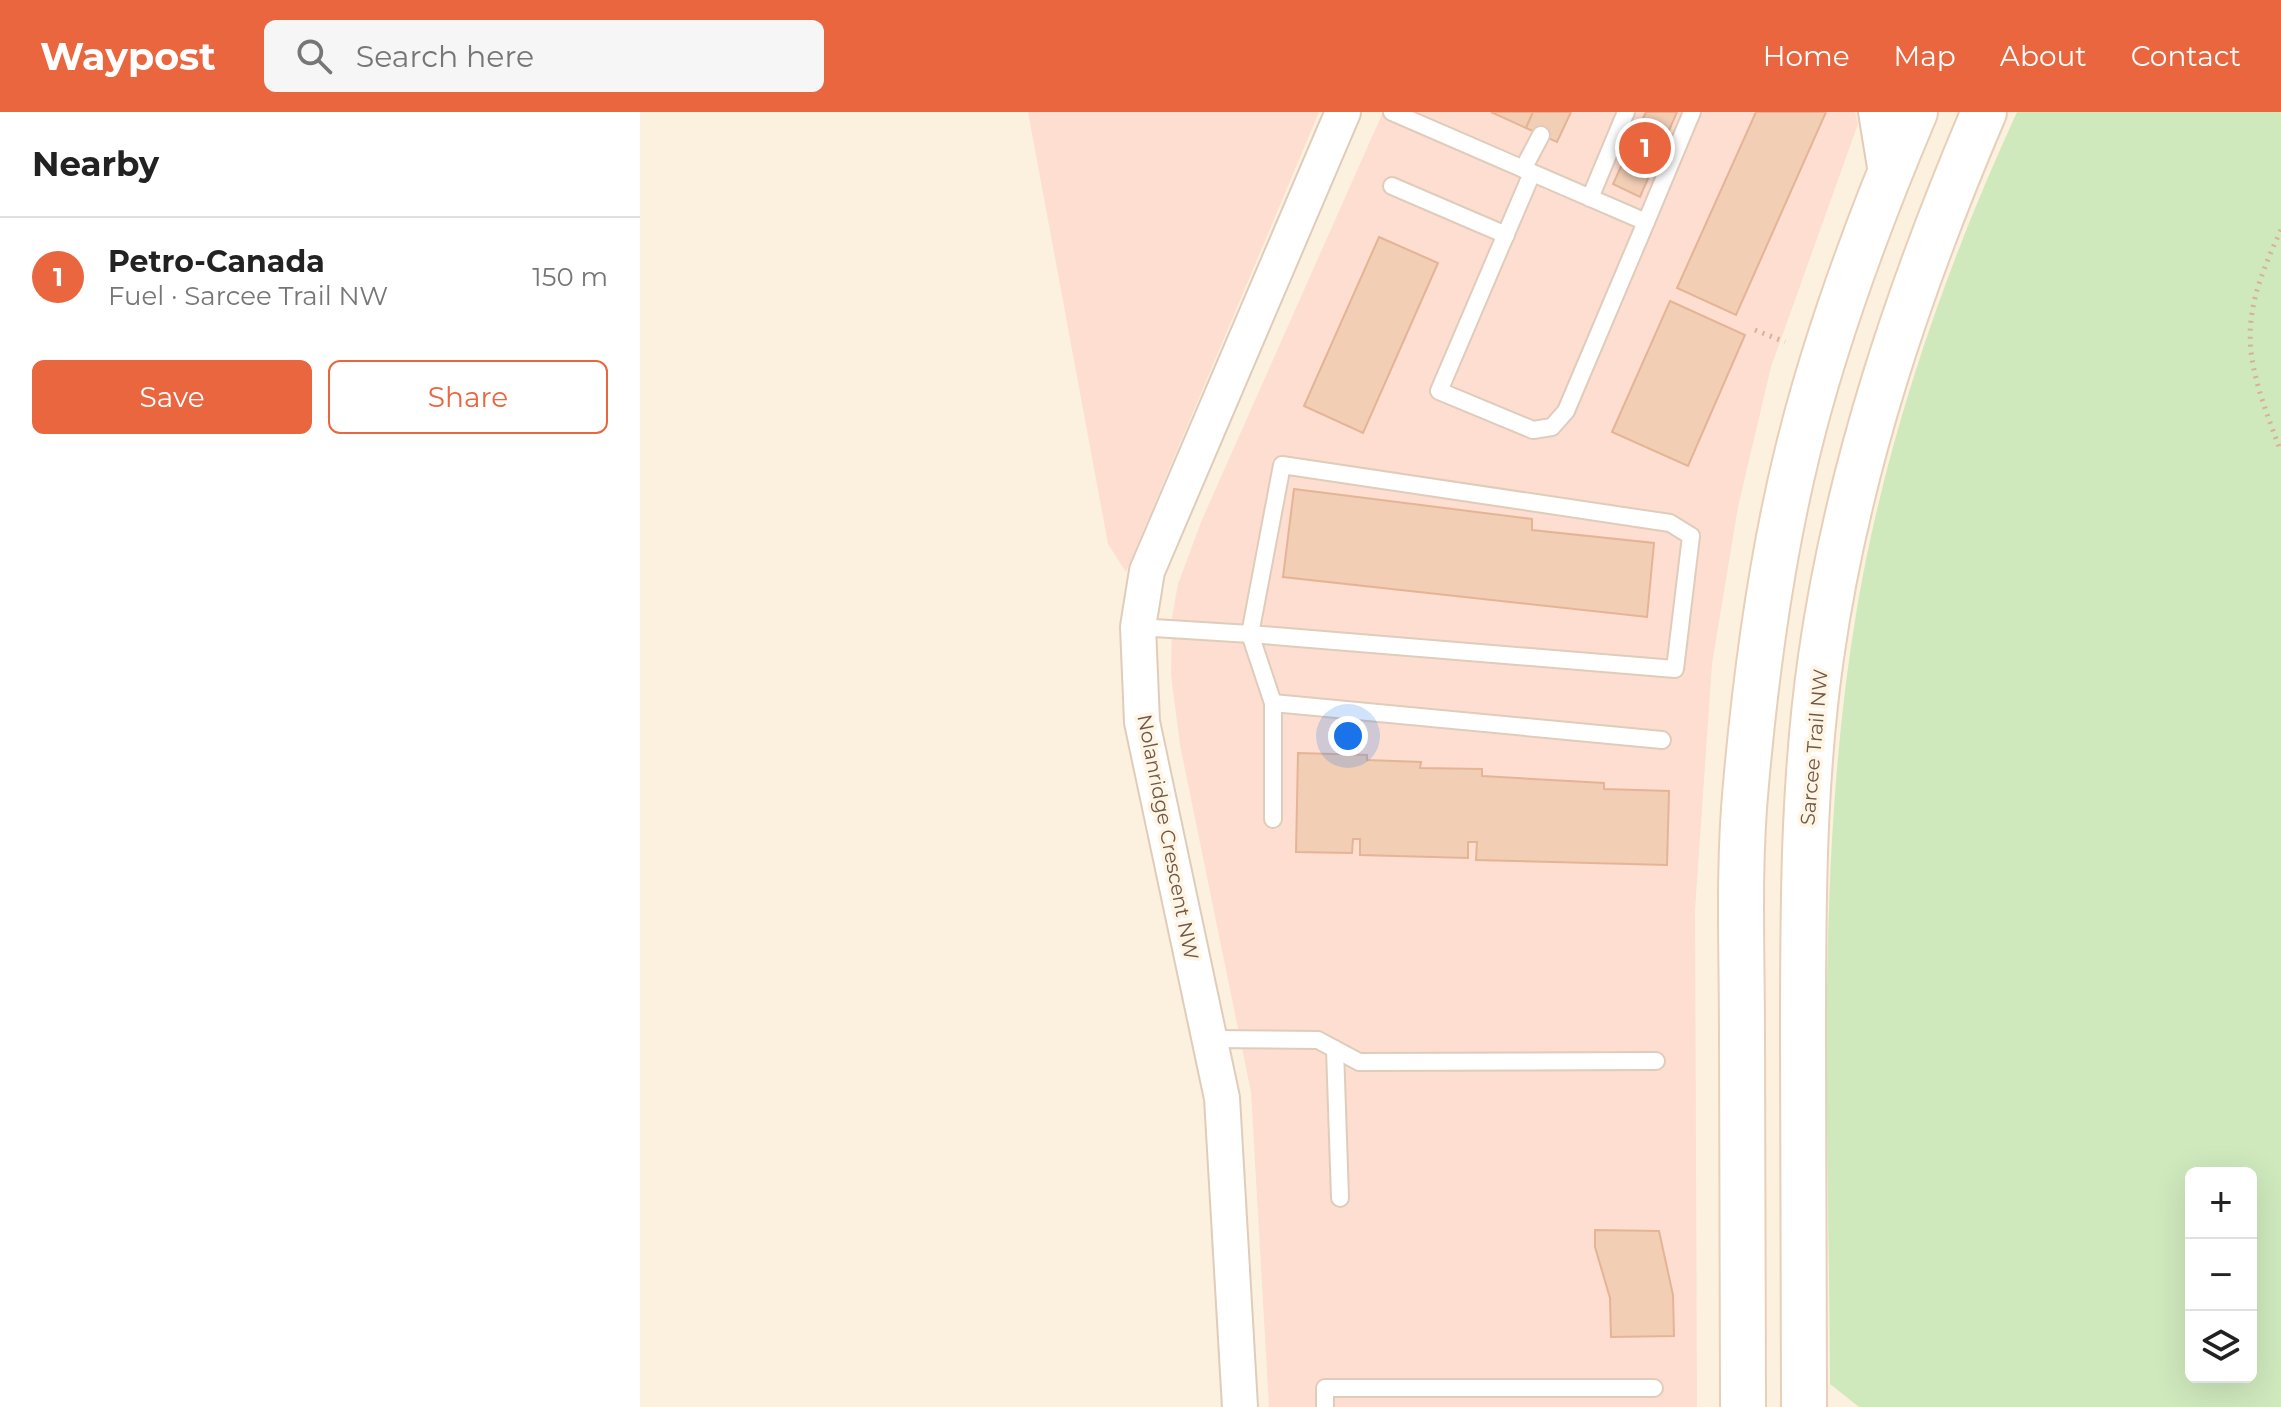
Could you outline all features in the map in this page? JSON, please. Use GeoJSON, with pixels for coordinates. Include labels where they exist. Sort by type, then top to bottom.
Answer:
{"type":"FeatureCollection","features":[{"type":"Feature","properties":{"kind":"main road"},"geometry":{"type":"LineString","coordinates":[[1743,1407],[1745,788],[1760,660],[1798,450],[1821,366],[1887,179],[1915,112]]}},
{"type":"Feature","properties":{"kind":"main road","name":"Sarcee Trail NW"},"geometry":{"type":"LineString","coordinates":[[1804,1407],[1803,901],[1809,777],[1821,660],[1838,556],[1881,382],[1938,218],[1984,112]]}},
{"type":"Feature","properties":{"kind":"street","name":"Nolanridge Crescent NW"},"geometry":{"type":"LineString","coordinates":[[1240,1407],[1222,1098],[1142,722],[1138,627],[1147,571],[1343,112]]}},
{"type":"Feature","properties":{"kind":"street"},"geometry":{"type":"LineString","coordinates":[[1876,112],[1887,179]]}},
{"type":"Feature","properties":{"kind":"lane"},"geometry":{"type":"LineString","coordinates":[[1392,112],[1646,222]]}},
{"type":"Feature","properties":{"kind":"lane"},"geometry":{"type":"LineString","coordinates":[[1590,198],[1626,112]]}},
{"type":"Feature","properties":{"kind":"lane"},"geometry":{"type":"LineString","coordinates":[[1541,135],[1506,235],[1439,391],[1533,430],[1552,427],[1566,411],[1692,112]]}},
{"type":"Feature","properties":{"kind":"lane"},"geometry":{"type":"LineString","coordinates":[[1392,186],[1506,235]]}},
{"type":"Feature","properties":{"kind":"lane"},"geometry":{"type":"LineString","coordinates":[[1138,627],[1250,634],[1675,669],[1691,536],[1670,523],[1282,465],[1250,634],[1273,703],[1273,819]]}},
{"type":"Feature","properties":{"kind":"lane"},"geometry":{"type":"LineString","coordinates":[[1273,703],[1662,740]]}},
{"type":"Feature","properties":{"kind":"lane"},"geometry":{"type":"LineString","coordinates":[[1209,1039],[1318,1040],[1359,1062],[1656,1061]]}},
{"type":"Feature","properties":{"kind":"lane"},"geometry":{"type":"LineString","coordinates":[[1335,1049],[1340,1198]]}},
{"type":"Feature","properties":{"kind":"lane"},"geometry":{"type":"LineString","coordinates":[[1325,1407],[1325,1388],[1654,1388]]}},
{"type":"Feature","properties":{"kind":"path"},"geometry":{"type":"LineString","coordinates":[[2281,230],[2253,302],[2248,338],[2254,379],[2281,452]]}},
{"type":"Feature","properties":{"kind":"path"},"geometry":{"type":"LineString","coordinates":[[1755,330],[1785,342]]}},
{"type":"Feature","properties":{"kind":"shaded area"},"geometry":{"type":"Polygon","coordinates":[[[1028,112],[1319,112],[1126,572],[1108,544],[1028,112]]]}},
{"type":"Feature","properties":{"kind":"shaded area"},"geometry":{"type":"Polygon","coordinates":[[[1383,112],[1855,112],[1858,124],[1771,367],[1738,507],[1712,664],[1695,910],[1697,1407],[1269,1407],[1251,1092],[1180,745],[1171,675],[1172,617],[1178,584],[1201,522],[1383,112]]]}},
{"type":"Feature","properties":{"kind":"green space"},"geometry":{"type":"Polygon","coordinates":[[[2017,112],[2281,112],[2281,1407],[1859,1407],[1830,1384],[1827,995],[1834,801],[1843,704],[1857,608],[1884,481],[1921,355],[1966,231],[2017,112]]]}},
{"type":"Feature","properties":{"kind":"building"},"geometry":{"type":"Polygon","coordinates":[[[1491,112],[1533,112],[1526,128],[1491,112]]]}},
{"type":"Feature","properties":{"kind":"building"},"geometry":{"type":"Polygon","coordinates":[[[1533,112],[1571,112],[1557,142],[1526,128],[1533,112]]]}},
{"type":"Feature","properties":{"kind":"building"},"geometry":{"type":"Polygon","coordinates":[[[1646,112],[1677,112],[1640,197],[1613,184],[1646,112]]]}},
{"type":"Feature","properties":{"kind":"building"},"geometry":{"type":"Polygon","coordinates":[[[1756,112],[1826,112],[1736,315],[1677,288],[1756,112]]]}},
{"type":"Feature","properties":{"kind":"building"},"geometry":{"type":"Polygon","coordinates":[[[1379,237],[1438,263],[1363,433],[1304,406],[1379,237]]]}},
{"type":"Feature","properties":{"kind":"building"},"geometry":{"type":"Polygon","coordinates":[[[1670,301],[1745,335],[1688,466],[1612,432],[1670,301]]]}},
{"type":"Feature","properties":{"kind":"building"},"geometry":{"type":"Polygon","coordinates":[[[1294,489],[1532,519],[1532,530],[1654,543],[1647,617],[1283,577],[1294,489]]]}},
{"type":"Feature","properties":{"kind":"building"},"geometry":{"type":"Polygon","coordinates":[[[1298,753],[1367,755],[1367,760],[1421,762],[1420,768],[1482,769],[1482,776],[1604,783],[1604,789],[1669,791],[1667,865],[1476,860],[1477,842],[1468,842],[1468,858],[1360,855],[1360,839],[1353,839],[1352,853],[1296,852],[1298,753]]]}},
{"type":"Feature","properties":{"kind":"building"},"geometry":{"type":"Polygon","coordinates":[[[1595,1230],[1659,1231],[1673,1295],[1674,1336],[1611,1337],[1610,1298],[1595,1247],[1595,1230]]]}},
{"type":"Feature","properties":{"kind":"place","name":"Petro-Canada"},"geometry":{"type":"Point","coordinates":[1645,148]}}]}
